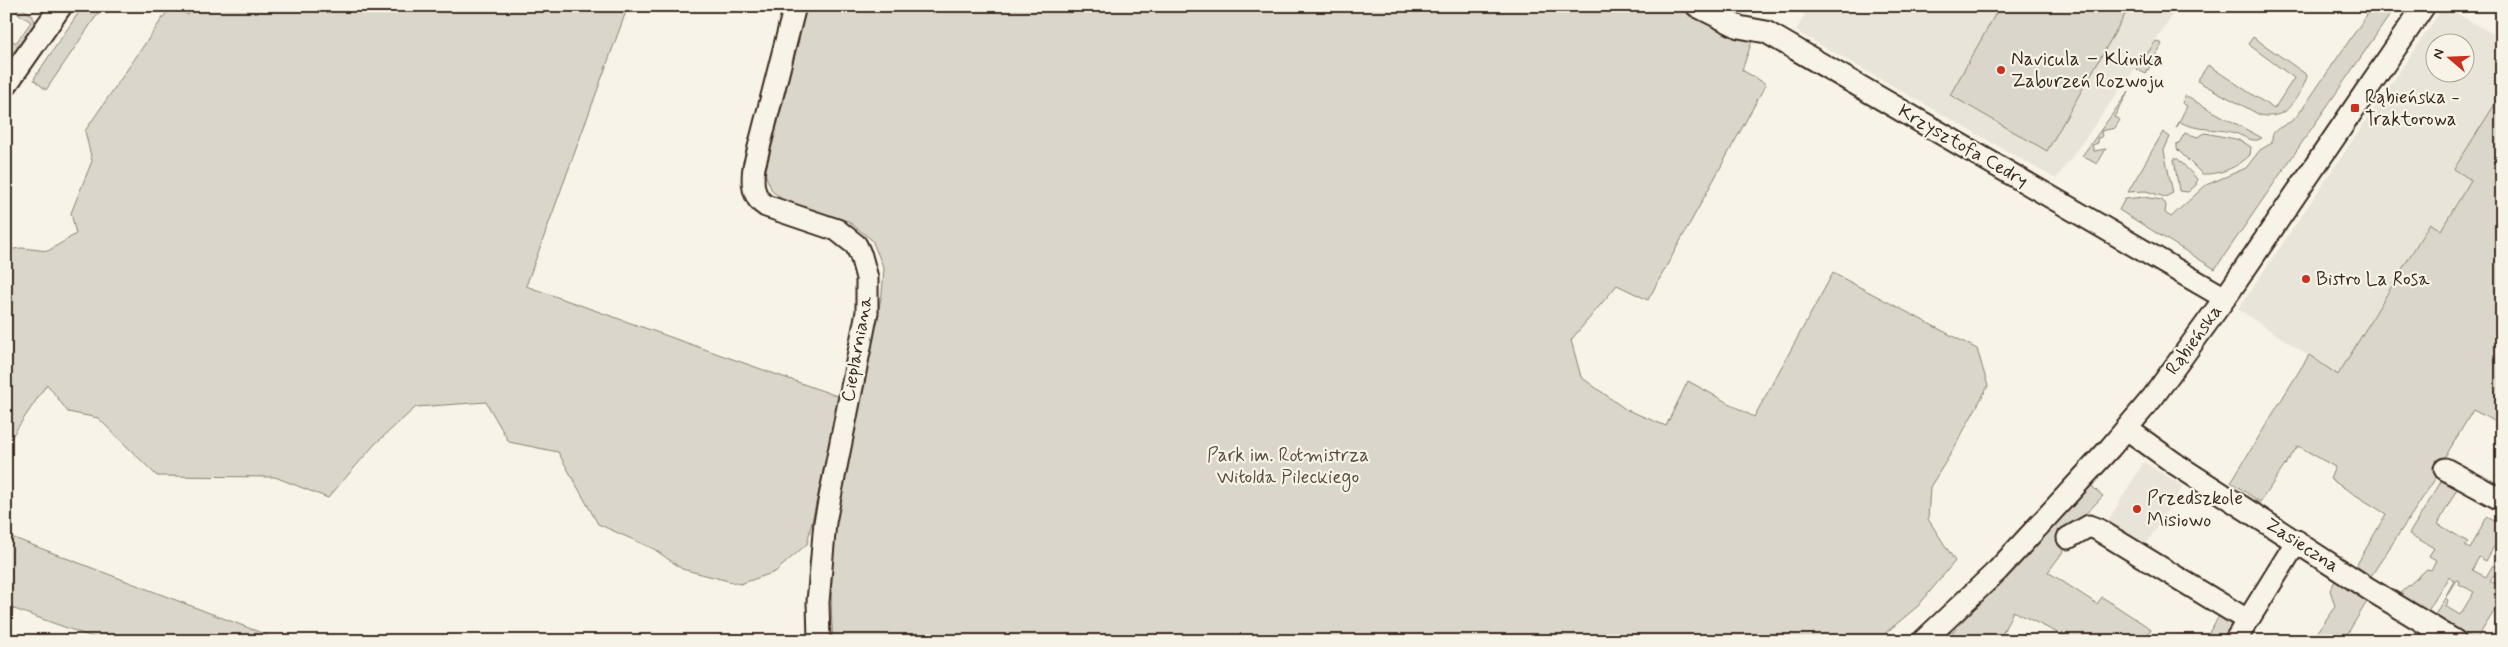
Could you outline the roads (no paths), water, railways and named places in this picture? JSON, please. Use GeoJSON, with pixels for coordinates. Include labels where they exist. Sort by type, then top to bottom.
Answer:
{"type":"FeatureCollection","features":[{"type":"Feature","properties":{"kind":"street"},"geometry":{"type":"LineString","coordinates":[[6,85],[61,6]]}},
{"type":"Feature","properties":{"kind":"street","name":"Cieplarniana"},"geometry":{"type":"LineString","coordinates":[[795,6],[754,167],[754,192],[766,206],[837,230],[847,238],[856,246],[861,256],[869,292],[857,365],[829,495],[818,602],[819,641]]}},
{"type":"Feature","properties":{"kind":"street","name":"Krzysztofa Cedry"},"geometry":{"type":"LineString","coordinates":[[1697,6],[1739,27],[1766,32],[2225,298]]}},
{"type":"Feature","properties":{"kind":"street","name":"Rąbieńska"},"geometry":{"type":"LineString","coordinates":[[1923,641],[1998,570],[2127,429],[2166,380],[2225,298],[2424,6]]}},
{"type":"Feature","properties":{"kind":"street","name":"Zasieczna"},"geometry":{"type":"LineString","coordinates":[[2127,429],[2165,457],[2368,589],[2455,641]]}},
{"type":"Feature","properties":{"kind":"street"},"geometry":{"type":"LineString","coordinates":[[2445,469],[2502,500]]}},
{"type":"Feature","properties":{"kind":"street"},"geometry":{"type":"LineString","coordinates":[[2068,538],[2089,526],[2097,529],[2247,620]]}},
{"type":"Feature","properties":{"kind":"street"},"geometry":{"type":"LineString","coordinates":[[2234,641],[2297,542]]}},
{"type":"Feature","properties":{"kind":"place","name":"Navicula – Klinika Zaburzeń Rozwoju"},"geometry":{"type":"Point","coordinates":[2001,70]}},
{"type":"Feature","properties":{"kind":"place","name":"Rąbieńska - Traktorowa"},"geometry":{"type":"Point","coordinates":[2355,108]}},
{"type":"Feature","properties":{"kind":"place","name":"Bistro La Rosa"},"geometry":{"type":"Point","coordinates":[2306,279]}},
{"type":"Feature","properties":{"kind":"place","name":"Przedszkole Misiowo"},"geometry":{"type":"Point","coordinates":[2137,509]}},
{"type":"Feature","properties":{"kind":"park label","name":"Park im. Rotmistrza Witolda Pileckiego"},"geometry":{"type":"Point","coordinates":[1288,466]}}]}
